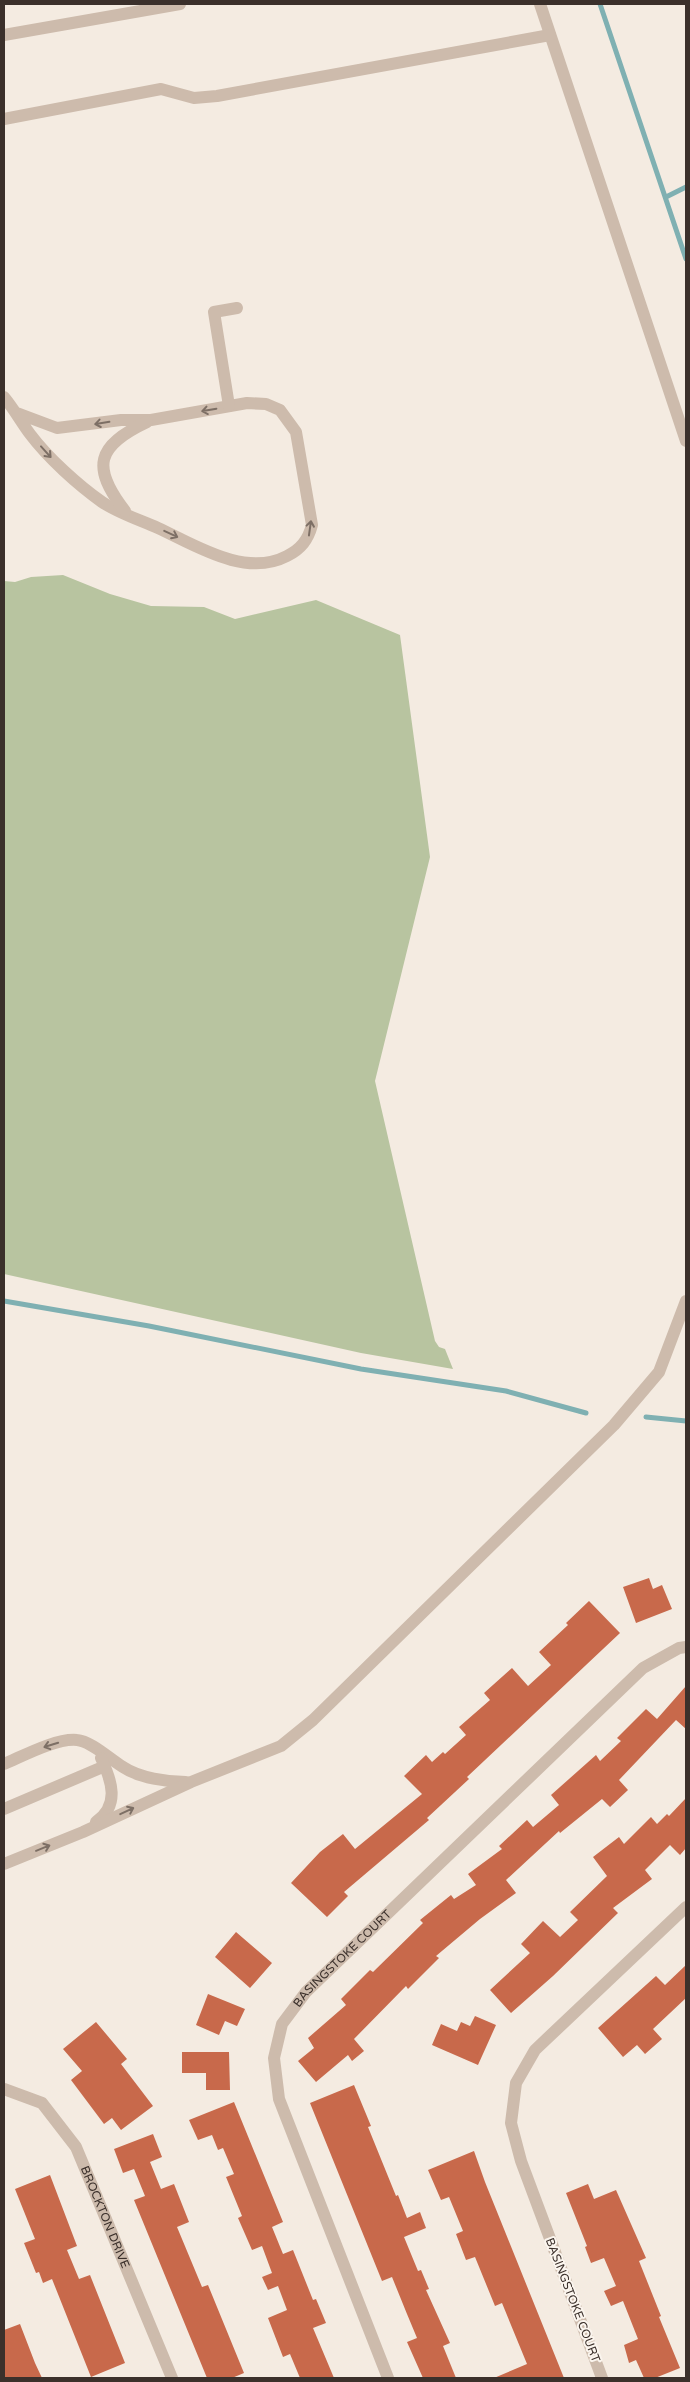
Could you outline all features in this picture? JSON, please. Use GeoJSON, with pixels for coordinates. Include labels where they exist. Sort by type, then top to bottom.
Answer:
{"type":"FeatureCollection","features":[{"type":"Feature","properties":{"kind":"street"},"geometry":{"type":"LineString","coordinates":[[4,35],[180,4]]}},
{"type":"Feature","properties":{"kind":"street"},"geometry":{"type":"LineString","coordinates":[[540,4],[686,441]]}},
{"type":"Feature","properties":{"kind":"street"},"geometry":{"type":"LineString","coordinates":[[4,118],[161,89],[194,98],[217,96],[550,35]]}},
{"type":"Feature","properties":{"kind":"street"},"geometry":{"type":"LineString","coordinates":[[229,406],[214,312],[236,308]]}},
{"type":"Feature","properties":{"kind":"street"},"geometry":{"type":"LineString","coordinates":[[4,397],[30,434],[49,456],[103,503],[204,550],[258,565],[283,558],[302,546],[309,538],[312,525],[296,432],[280,410],[266,404],[248,403],[151,420],[121,420],[57,428],[17,413]]}},
{"type":"Feature","properties":{"kind":"street"},"geometry":{"type":"LineString","coordinates":[[127,513],[108,486],[103,467],[104,458],[108,449],[119,437],[151,420]]}},
{"type":"Feature","properties":{"kind":"street"},"geometry":{"type":"LineString","coordinates":[[4,1864],[83,1832],[191,1782],[281,1746],[313,1720],[614,1425],[659,1372],[686,1301]]}},
{"type":"Feature","properties":{"kind":"street","name":"BASINGSTOKE COURT"},"geometry":{"type":"LineString","coordinates":[[388,2378],[279,2099],[274,2058],[282,2024],[306,1992],[643,1668],[679,1648],[686,1647]]}},
{"type":"Feature","properties":{"kind":"street"},"geometry":{"type":"LineString","coordinates":[[4,1764],[52,1744],[77,1740],[97,1749],[125,1769],[167,1782],[191,1782]]}},
{"type":"Feature","properties":{"kind":"street"},"geometry":{"type":"LineString","coordinates":[[83,1832],[105,1816],[113,1795],[105,1766],[97,1749]]}},
{"type":"Feature","properties":{"kind":"street"},"geometry":{"type":"LineString","coordinates":[[4,1809],[105,1766]]}},
{"type":"Feature","properties":{"kind":"street","name":"BASINGSTOKE COURT"},"geometry":{"type":"LineString","coordinates":[[602,2378],[521,2161],[512,2123],[516,2083],[535,2050],[686,1906]]}},
{"type":"Feature","properties":{"kind":"street","name":"BROCKTON DRIVE"},"geometry":{"type":"LineString","coordinates":[[4,2089],[42,2103],[76,2147],[172,2378]]}},
{"type":"Feature","properties":{"kind":"green space"},"geometry":{"type":"Polygon","coordinates":[[[63,575],[110,594],[151,606],[204,607],[235,619],[316,600],[400,635],[430,857],[375,1081],[435,1341],[439,1347],[445,1349],[453,1369],[361,1353],[4,1274],[4,581],[15,582],[31,577],[63,575]]]}},
{"type":"Feature","properties":{"kind":"building"},"geometry":{"type":"Polygon","coordinates":[[[649,1578],[653,1589],[662,1585],[672,1609],[636,1623],[623,1587],[649,1578]]]}},
{"type":"Feature","properties":{"kind":"building"},"geometry":{"type":"Polygon","coordinates":[[[589,1601],[620,1633],[467,1777],[469,1779],[427,1818],[429,1820],[344,1892],[348,1896],[327,1917],[291,1883],[320,1852],[343,1834],[355,1849],[422,1794],[404,1776],[426,1755],[432,1762],[443,1752],[445,1754],[466,1735],[459,1727],[490,1700],[484,1693],[512,1668],[528,1686],[551,1665],[539,1652],[568,1625],[566,1623],[589,1601]]]}},
{"type":"Feature","properties":{"kind":"building"},"geometry":{"type":"Polygon","coordinates":[[[686,1686],[686,1729],[676,1720],[619,1780],[628,1790],[610,1807],[602,1799],[560,1833],[559,1831],[506,1880],[516,1893],[480,1919],[436,1956],[439,1958],[408,1989],[406,1986],[354,2039],[364,2051],[352,2061],[348,2055],[316,2082],[298,2061],[314,2048],[308,2038],[346,2005],[341,1999],[370,1970],[373,1972],[423,1923],[420,1920],[451,1895],[454,1899],[476,1885],[468,1874],[502,1849],[499,1846],[527,1820],[533,1827],[559,1805],[551,1795],[596,1755],[600,1761],[621,1741],[617,1738],[646,1709],[657,1719],[686,1686]]]}},
{"type":"Feature","properties":{"kind":"building"},"geometry":{"type":"Polygon","coordinates":[[[686,1798],[686,1848],[680,1855],[670,1845],[645,1870],[652,1879],[613,1908],[618,1913],[553,1976],[511,2013],[490,1990],[530,1953],[521,1944],[543,1921],[560,1937],[578,1920],[570,1912],[607,1876],[593,1857],[619,1837],[624,1844],[651,1817],[657,1824],[667,1814],[669,1816],[686,1798]]]}},
{"type":"Feature","properties":{"kind":"building"},"geometry":{"type":"Polygon","coordinates":[[[236,1932],[272,1963],[250,1988],[215,1957],[236,1932]]]}},
{"type":"Feature","properties":{"kind":"building"},"geometry":{"type":"Polygon","coordinates":[[[686,1965],[686,1998],[653,2029],[662,2039],[645,2054],[637,2045],[623,2057],[598,2028],[656,1976],[665,1985],[686,1965]]]}},
{"type":"Feature","properties":{"kind":"building"},"geometry":{"type":"Polygon","coordinates":[[[208,1994],[245,2009],[237,2026],[225,2021],[219,2035],[196,2025],[208,1994]]]}},
{"type":"Feature","properties":{"kind":"building"},"geometry":{"type":"Polygon","coordinates":[[[475,2016],[496,2025],[478,2065],[432,2045],[441,2024],[457,2031],[461,2022],[470,2026],[475,2016]]]}},
{"type":"Feature","properties":{"kind":"building"},"geometry":{"type":"Polygon","coordinates":[[[96,2022],[127,2059],[121,2064],[153,2106],[121,2130],[112,2118],[104,2124],[71,2080],[82,2071],[63,2049],[96,2022]]]}},
{"type":"Feature","properties":{"kind":"building"},"geometry":{"type":"Polygon","coordinates":[[[182,2052],[229,2052],[230,2090],[206,2090],[206,2073],[182,2073],[182,2052]]]}},
{"type":"Feature","properties":{"kind":"building"},"geometry":{"type":"Polygon","coordinates":[[[354,2085],[371,2126],[368,2127],[407,2218],[420,2212],[426,2228],[404,2237],[418,2271],[421,2270],[429,2289],[426,2290],[450,2343],[443,2346],[456,2378],[423,2378],[407,2342],[417,2338],[392,2277],[382,2281],[310,2103],[354,2085]]]}},
{"type":"Feature","properties":{"kind":"building"},"geometry":{"type":"Polygon","coordinates":[[[234,2102],[283,2222],[272,2227],[283,2254],[293,2250],[313,2300],[316,2299],[326,2323],[313,2328],[334,2378],[300,2378],[290,2354],[283,2357],[268,2318],[287,2310],[278,2286],[268,2290],[262,2277],[272,2273],[262,2246],[252,2250],[238,2218],[242,2216],[226,2177],[234,2174],[223,2148],[218,2150],[212,2135],[198,2140],[189,2120],[234,2102]]]}},
{"type":"Feature","properties":{"kind":"building"},"geometry":{"type":"Polygon","coordinates":[[[153,2134],[162,2157],[150,2162],[161,2189],[174,2184],[189,2222],[177,2227],[202,2287],[208,2285],[244,2373],[232,2378],[207,2378],[134,2200],[145,2196],[134,2169],[123,2173],[114,2149],[153,2134]]]}},
{"type":"Feature","properties":{"kind":"building"},"geometry":{"type":"Polygon","coordinates":[[[474,2151],[564,2378],[494,2378],[527,2364],[502,2303],[495,2306],[475,2257],[466,2260],[456,2234],[463,2231],[449,2197],[441,2200],[428,2170],[474,2151]]]}},
{"type":"Feature","properties":{"kind":"building"},"geometry":{"type":"Polygon","coordinates":[[[50,2175],[77,2246],[67,2250],[79,2279],[90,2275],[125,2363],[91,2377],[52,2279],[43,2283],[39,2272],[36,2273],[24,2243],[35,2239],[15,2189],[50,2175]]]}},
{"type":"Feature","properties":{"kind":"building"},"geometry":{"type":"Polygon","coordinates":[[[588,2184],[594,2199],[616,2190],[646,2258],[639,2261],[680,2368],[655,2378],[644,2378],[636,2360],[629,2363],[624,2345],[638,2339],[623,2301],[611,2306],[604,2291],[616,2286],[604,2258],[591,2263],[585,2247],[587,2246],[566,2193],[588,2184]]]}},
{"type":"Feature","properties":{"kind":"building"},"geometry":{"type":"Polygon","coordinates":[[[20,2324],[42,2378],[4,2378],[4,2330],[20,2324]]]}},
{"type":"Feature","properties":{"kind":"waterway"},"geometry":{"type":"LineString","coordinates":[[600,4],[686,259]]}},
{"type":"Feature","properties":{"kind":"waterway"},"geometry":{"type":"LineString","coordinates":[[666,197],[686,187]]}},
{"type":"Feature","properties":{"kind":"waterway"},"geometry":{"type":"LineString","coordinates":[[4,1301],[149,1326],[361,1369],[506,1391],[586,1413]]}},
{"type":"Feature","properties":{"kind":"waterway"},"geometry":{"type":"LineString","coordinates":[[646,1417],[686,1421]]}}]}
